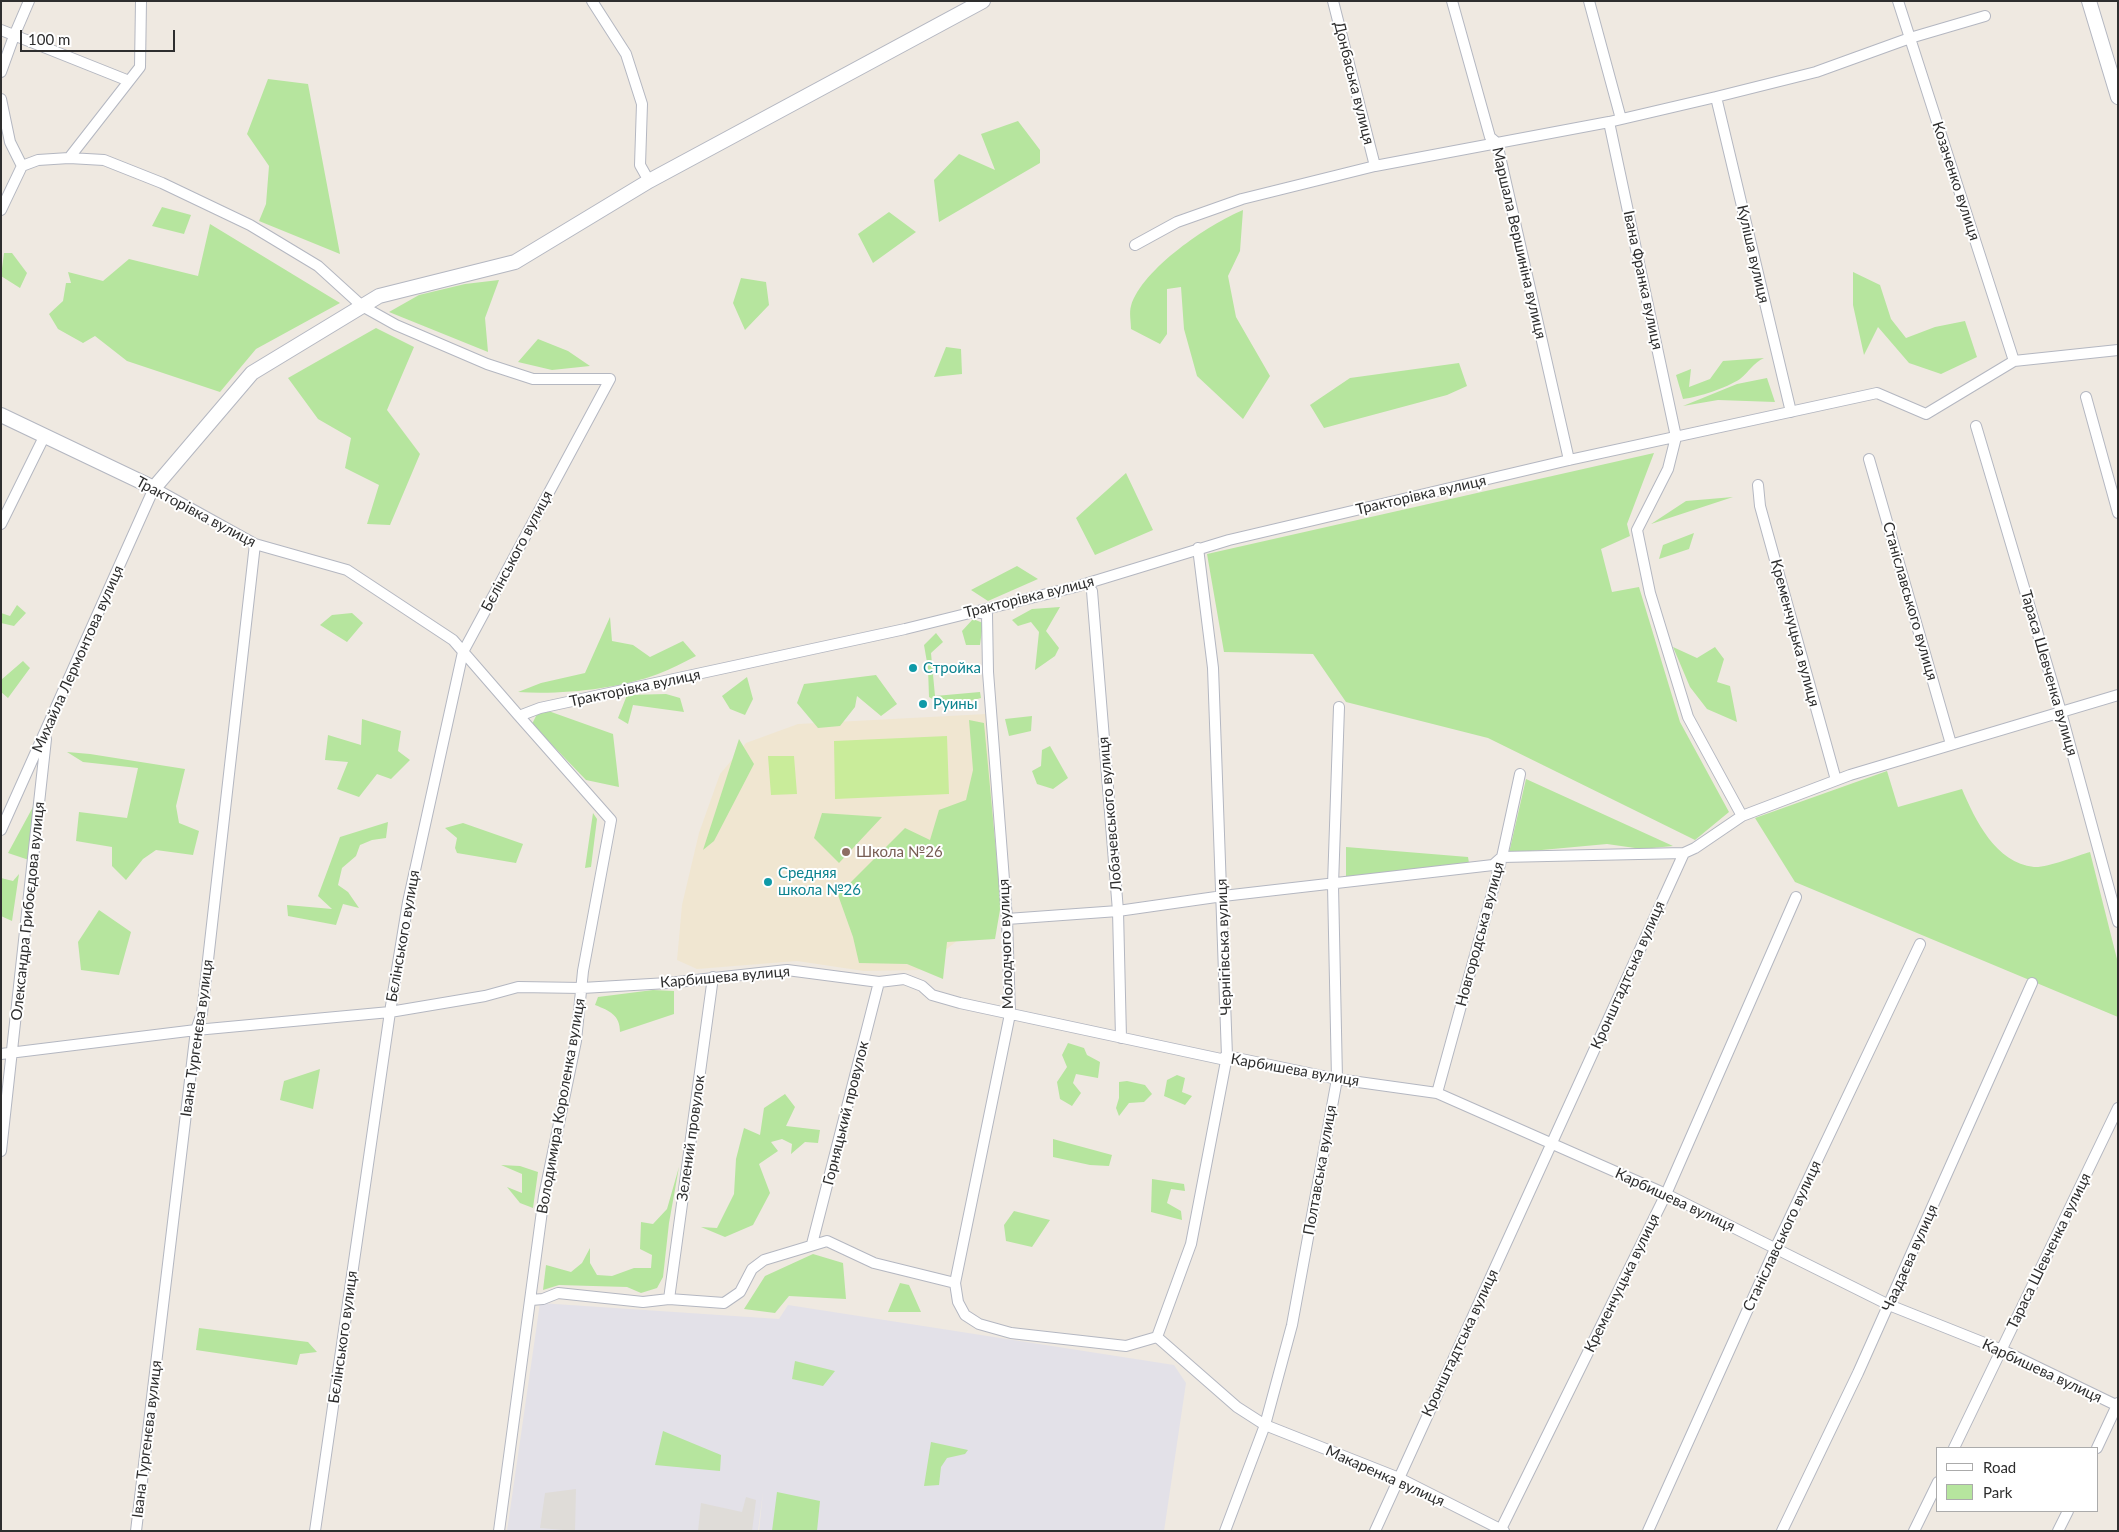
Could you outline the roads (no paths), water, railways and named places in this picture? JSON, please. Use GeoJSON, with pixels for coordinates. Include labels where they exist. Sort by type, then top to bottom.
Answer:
{"type":"FeatureCollection","features":[{"type":"Feature","properties":{"kind":"main road"},"geometry":{"type":"LineString","coordinates":[[154,488],[252,373],[362,306],[380,296],[515,262],[649,181],[983,1]]}},
{"type":"Feature","properties":{"kind":"main road"},"geometry":{"type":"LineString","coordinates":[[2089,1],[2118,97]]}},
{"type":"Feature","properties":{"kind":"main road","name":"Тракторівка вулиця"},"geometry":{"type":"LineString","coordinates":[[1,415],[154,488]]}},
{"type":"Feature","properties":{"kind":"street"},"geometry":{"type":"LineString","coordinates":[[1,72],[29,1]]}},
{"type":"Feature","properties":{"kind":"street"},"geometry":{"type":"LineString","coordinates":[[70,158],[140,67],[141,1]]}},
{"type":"Feature","properties":{"kind":"street"},"geometry":{"type":"LineString","coordinates":[[592,1],[626,54],[642,104],[640,165],[649,181]]}},
{"type":"Feature","properties":{"kind":"street","name":"Донбаська вулиця"},"geometry":{"type":"LineString","coordinates":[[1333,1],[1375,166]]}},
{"type":"Feature","properties":{"kind":"street","name":"Маршала Вершиніна вулиця"},"geometry":{"type":"LineString","coordinates":[[1452,1],[1490,137],[1497,143],[1569,460]]}},
{"type":"Feature","properties":{"kind":"street"},"geometry":{"type":"LineString","coordinates":[[1589,1],[1621,120]]}},
{"type":"Feature","properties":{"kind":"street","name":"Козаченко вулиця"},"geometry":{"type":"LineString","coordinates":[[1898,1],[2014,362]]}},
{"type":"Feature","properties":{"kind":"street"},"geometry":{"type":"LineString","coordinates":[[1135,245],[1176,222],[1242,199],[1375,166],[1621,120],[1716,97],[1816,72],[1910,38],[1985,16]]}},
{"type":"Feature","properties":{"kind":"street"},"geometry":{"type":"LineString","coordinates":[[1,30],[129,81]]}},
{"type":"Feature","properties":{"kind":"street","name":"Куліша вулиця"},"geometry":{"type":"LineString","coordinates":[[1716,97],[1791,412]]}},
{"type":"Feature","properties":{"kind":"street"},"geometry":{"type":"LineString","coordinates":[[1,99],[10,142],[22,166]]}},
{"type":"Feature","properties":{"kind":"street","name":"Івана Франка вулиця"},"geometry":{"type":"LineString","coordinates":[[1609,122],[1676,437]]}},
{"type":"Feature","properties":{"kind":"street"},"geometry":{"type":"LineString","coordinates":[[1,210],[22,166],[38,160],[70,158],[104,160],[162,183],[250,225],[318,266],[362,306]]}},
{"type":"Feature","properties":{"kind":"street","name":"Бєлінського вулиця"},"geometry":{"type":"LineString","coordinates":[[315,1531],[390,1012],[408,902],[463,652],[610,379],[533,379],[487,364],[396,325],[362,306]]}},
{"type":"Feature","properties":{"kind":"street","name":"Тракторівка вулиця"},"geometry":{"type":"LineString","coordinates":[[154,488],[254,544],[347,570],[453,640],[520,716],[540,708],[811,651],[1075,587],[1198,548],[1569,460],[1877,393],[1926,414],[2014,362],[2118,350]]}},
{"type":"Feature","properties":{"kind":"street"},"geometry":{"type":"LineString","coordinates":[[2086,397],[2118,513]]}},
{"type":"Feature","properties":{"kind":"street","name":"Тараса Шевченка вулиця"},"geometry":{"type":"LineString","coordinates":[[1976,426],[2061,712],[2118,922]]}},
{"type":"Feature","properties":{"kind":"street"},"geometry":{"type":"LineString","coordinates":[[1,524],[44,437]]}},
{"type":"Feature","properties":{"kind":"street"},"geometry":{"type":"LineString","coordinates":[[1676,437],[1668,470],[1637,530],[1650,593],[1688,717],[1742,816]]}},
{"type":"Feature","properties":{"kind":"street","name":"Станіславського вулиця"},"geometry":{"type":"LineString","coordinates":[[1869,458],[1951,744]]}},
{"type":"Feature","properties":{"kind":"street","name":"Кременчуцька вулиця"},"geometry":{"type":"LineString","coordinates":[[1758,485],[1760,506],[1836,780]]}},
{"type":"Feature","properties":{"kind":"street","name":"Михайла Лермонтова вулиця"},"geometry":{"type":"LineString","coordinates":[[1,830],[154,488]]}},
{"type":"Feature","properties":{"kind":"street","name":"Івана Тургенєва вулиця"},"geometry":{"type":"LineString","coordinates":[[136,1531],[196,1030],[202,1012],[254,544]]}},
{"type":"Feature","properties":{"kind":"street","name":"Чернігівська вулиця"},"geometry":{"type":"LineString","coordinates":[[1157,1337],[1190,1244],[1227,1056],[1223,896],[1213,668],[1198,548]]}},
{"type":"Feature","properties":{"kind":"street","name":"Лобачевського вулиця"},"geometry":{"type":"LineString","coordinates":[[1092,591],[1118,911],[1120,1038]]}},
{"type":"Feature","properties":{"kind":"street","name":"Молодчого вулиця"},"geometry":{"type":"LineString","coordinates":[[955,1284],[1010,1014],[1007,919],[988,672],[987,614],[972,612]]}},
{"type":"Feature","properties":{"kind":"street"},"geometry":{"type":"LineString","coordinates":[[1007,919],[1118,911],[1223,896],[1333,885],[1493,865],[1502,857],[1684,853],[1695,848],[1742,816],[1836,780],[2118,695]]}},
{"type":"Feature","properties":{"kind":"street","name":"Полтавська вулиця"},"geometry":{"type":"LineString","coordinates":[[1225,1531],[1265,1425],[1292,1325],[1337,1079],[1333,885],[1339,707]]}},
{"type":"Feature","properties":{"kind":"street","name":"Володимира Короленка вулиця"},"geometry":{"type":"LineString","coordinates":[[499,1531],[544,1196],[576,1041],[583,971],[611,820],[520,716]]}},
{"type":"Feature","properties":{"kind":"street","name":"Олександра Грибоєдова вулиця"},"geometry":{"type":"LineString","coordinates":[[1,1151],[13,1053],[46,730]]}},
{"type":"Feature","properties":{"kind":"street","name":"Новгородська вулиця"},"geometry":{"type":"LineString","coordinates":[[1436,1094],[1502,857],[1520,774]]}},
{"type":"Feature","properties":{"kind":"street","name":"Кронштадтська вулиця"},"geometry":{"type":"LineString","coordinates":[[1375,1531],[1684,853]]}},
{"type":"Feature","properties":{"kind":"street","name":"Кременчуцька вулиця"},"geometry":{"type":"LineString","coordinates":[[1503,1530],[1666,1194],[1796,897]]}},
{"type":"Feature","properties":{"kind":"street","name":"Станіславського вулиця"},"geometry":{"type":"LineString","coordinates":[[1648,1531],[1776,1249],[1920,944]]}},
{"type":"Feature","properties":{"kind":"street","name":"Карбишева вулиця"},"geometry":{"type":"LineString","coordinates":[[1,1054],[196,1030],[390,1012],[485,996],[518,987],[582,988],[668,983],[787,970],[879,982],[904,979],[922,986],[932,995],[1120,1038],[1221,1059],[1227,1056],[1337,1079],[1436,1094],[1494,1120],[1552,1142],[1666,1194],[1889,1305],[2002,1350],[2117,1405]]}},
{"type":"Feature","properties":{"kind":"street","name":"Зелений провулок"},"geometry":{"type":"LineString","coordinates":[[669,1299],[713,977]]}},
{"type":"Feature","properties":{"kind":"street","name":"Горняцький провулок"},"geometry":{"type":"LineString","coordinates":[[812,1244],[879,982]]}},
{"type":"Feature","properties":{"kind":"street","name":"Чаадаєва вулиця"},"geometry":{"type":"LineString","coordinates":[[1782,1531],[1889,1305],[2032,983]]}},
{"type":"Feature","properties":{"kind":"street","name":"Тараса Шевченка вулиця"},"geometry":{"type":"LineString","coordinates":[[1954,1447],[2118,1108]]}},
{"type":"Feature","properties":{"kind":"street"},"geometry":{"type":"LineString","coordinates":[[531,1300],[543,1299],[558,1293],[643,1302],[669,1299],[724,1302],[740,1292],[752,1269],[764,1260],[827,1241],[874,1263],[955,1284],[958,1302],[965,1315],[979,1324],[1003,1330],[1126,1346],[1157,1337]]}},
{"type":"Feature","properties":{"kind":"street","name":"Макаренка вулиця"},"geometry":{"type":"LineString","coordinates":[[1157,1337],[1237,1407],[1265,1425],[1399,1478],[1503,1530]]}},
{"type":"Feature","properties":{"kind":"street"},"geometry":{"type":"LineString","coordinates":[[2097,1447],[2117,1405]]}},
{"type":"Feature","properties":{"kind":"street"},"geometry":{"type":"LineString","coordinates":[[1914,1531],[1936,1486]]}},
{"type":"Feature","properties":{"kind":"street"},"geometry":{"type":"LineString","coordinates":[[2058,1531],[2068,1512]]}},
{"type":"Feature","properties":{"kind":"place","name":"Стройка"},"geometry":{"type":"Point","coordinates":[913,668]}},
{"type":"Feature","properties":{"kind":"place","name":"Руины"},"geometry":{"type":"Point","coordinates":[923,704]}},
{"type":"Feature","properties":{"kind":"place","name":"Школа №26"},"geometry":{"type":"Point","coordinates":[846,852]}},
{"type":"Feature","properties":{"kind":"place","name":"Средняя школа №26"},"geometry":{"type":"Point","coordinates":[768,882]}}]}
